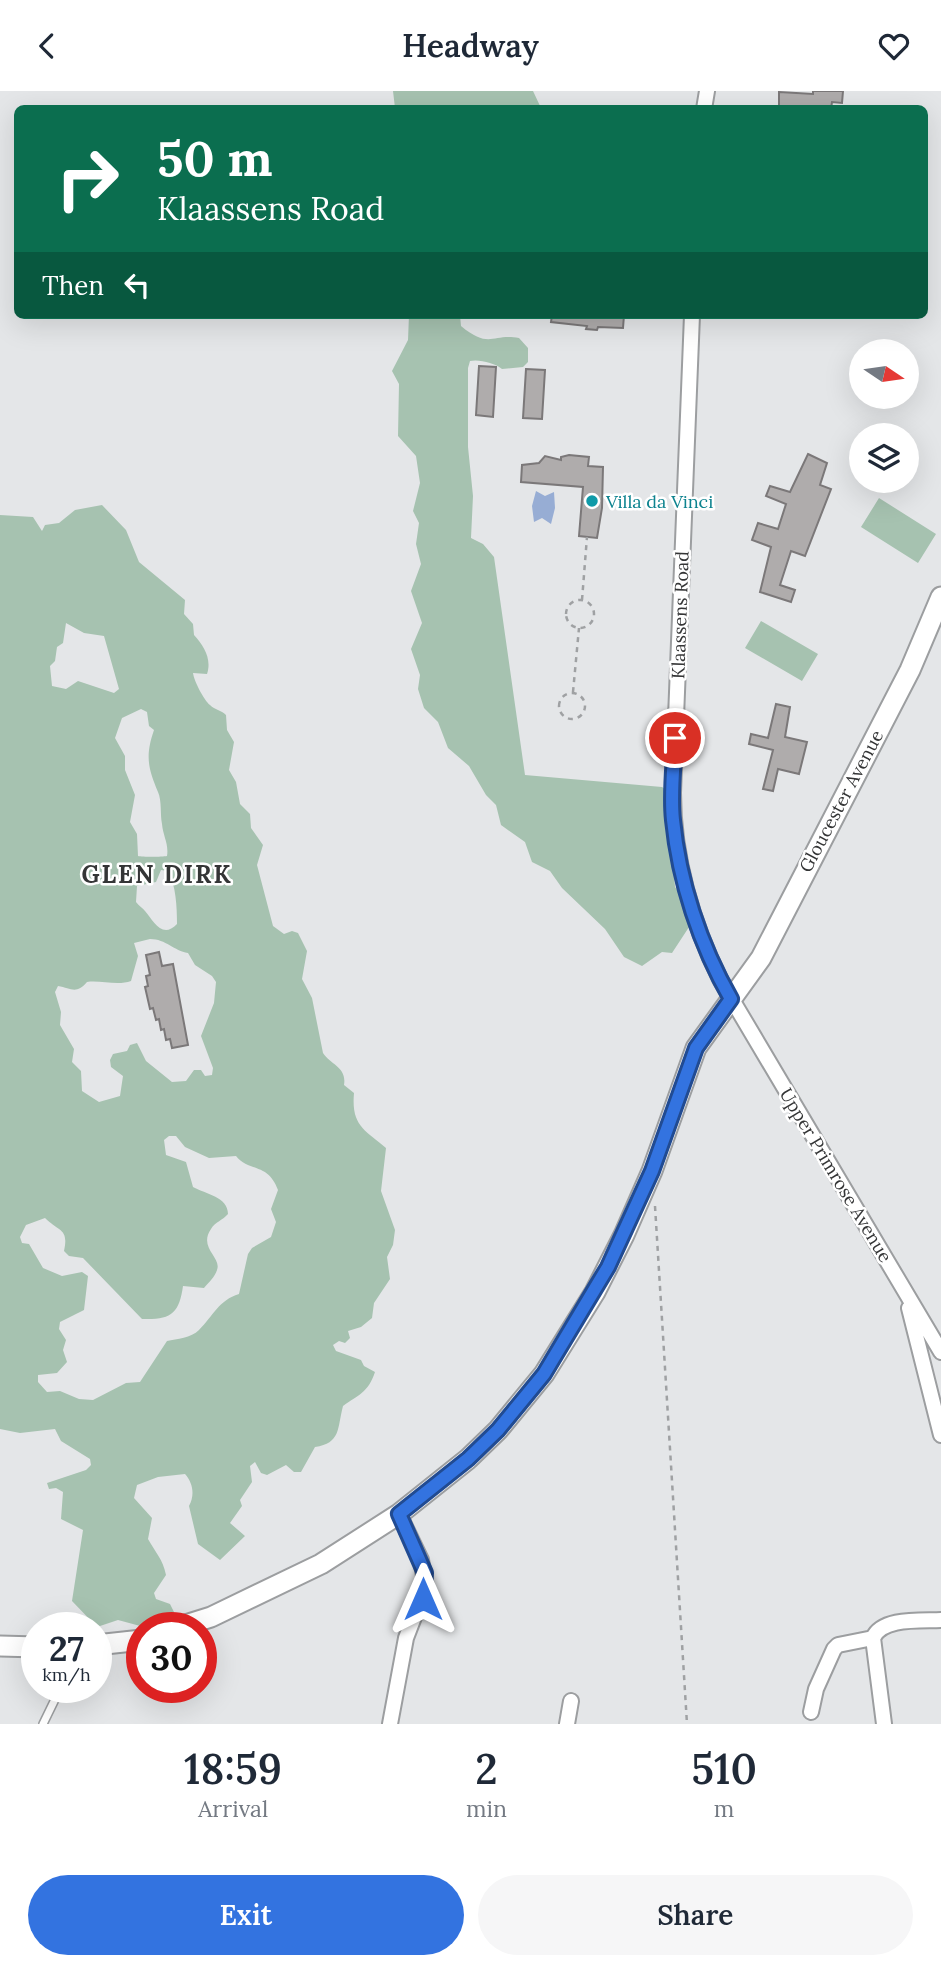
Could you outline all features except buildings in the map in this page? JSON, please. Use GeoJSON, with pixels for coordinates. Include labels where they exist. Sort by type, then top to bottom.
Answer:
{"type":"FeatureCollection","features":[{"type":"Feature","properties":{"kind":"street","name":"Klaassens Road"},"geometry":{"type":"LineString","coordinates":[[692,319],[673,820],[688,894],[700,935],[731,999]]}},
{"type":"Feature","properties":{"kind":"street","name":"Gloucester Avenue"},"geometry":{"type":"LineString","coordinates":[[731,999],[761,958],[910,670],[941,597]]}},
{"type":"Feature","properties":{"kind":"street","name":"Upper Primrose Avenue"},"geometry":{"type":"LineString","coordinates":[[731,999],[941,1352]]}},
{"type":"Feature","properties":{"kind":"street"},"geometry":{"type":"LineString","coordinates":[[217,1614],[321,1564],[399,1514],[468,1459],[498,1430],[544,1374],[608,1267],[652,1171],[696,1048],[731,999]]}},
{"type":"Feature","properties":{"kind":"street"},"geometry":{"type":"LineString","coordinates":[[906,1296],[941,1435]]}},
{"type":"Feature","properties":{"kind":"street"},"geometry":{"type":"LineString","coordinates":[[390,1724],[406,1638],[426,1586],[421,1560],[399,1514]]}},
{"type":"Feature","properties":{"kind":"street"},"geometry":{"type":"LineString","coordinates":[[884,1724],[873,1638],[879,1628],[889,1625],[941,1620]]}},
{"type":"Feature","properties":{"kind":"street"},"geometry":{"type":"LineString","coordinates":[[811,1712],[816,1689],[834,1649],[838,1645],[873,1638]]}},
{"type":"Feature","properties":{"kind":"street"},"geometry":{"type":"LineString","coordinates":[[0,1646],[21,1647]]}},
{"type":"Feature","properties":{"kind":"street"},"geometry":{"type":"LineString","coordinates":[[567,1724],[571,1701]]}},
{"type":"Feature","properties":{"kind":"lane"},"geometry":{"type":"LineString","coordinates":[[43,1724],[53,1703]]}},
{"type":"Feature","properties":{"kind":"path"},"geometry":{"type":"LineString","coordinates":[[582,600],[587,537]]}},
{"type":"Feature","properties":{"kind":"path"},"geometry":{"type":"LineString","coordinates":[[582,600],[589,603],[594,615],[591,623],[579,628],[571,624],[566,612],[569,604],[582,600]]}},
{"type":"Feature","properties":{"kind":"path"},"geometry":{"type":"LineString","coordinates":[[573,692],[579,628]]}},
{"type":"Feature","properties":{"kind":"path"},"geometry":{"type":"LineString","coordinates":[[573,692],[582,697],[585,707],[580,716],[571,719],[562,714],[559,705],[564,695],[573,692]]}},
{"type":"Feature","properties":{"kind":"path"},"geometry":{"type":"LineString","coordinates":[[654,1198],[687,1724]]}},
{"type":"Feature","properties":{"kind":"green space"},"geometry":{"type":"Polygon","coordinates":[[[393,91],[533,91],[540,105],[395,105],[393,91]]]}},
{"type":"Feature","properties":{"kind":"green space"},"geometry":{"type":"Polygon","coordinates":[[[409,319],[460,319],[461,326],[478,337],[519,338],[528,348],[528,362],[523,367],[502,369],[487,362],[470,361],[468,447],[473,496],[471,538],[483,544],[494,557],[525,775],[662,787],[667,790],[675,887],[681,895],[691,924],[672,953],[662,952],[642,966],[624,957],[605,929],[562,888],[550,871],[532,862],[525,842],[501,825],[496,805],[486,795],[469,766],[448,748],[438,722],[424,708],[418,689],[420,675],[411,649],[422,623],[411,591],[421,564],[416,544],[419,523],[413,511],[420,483],[416,456],[398,436],[399,384],[392,371],[408,340],[409,319]]]}},
{"type":"Feature","properties":{"kind":"green space"},"geometry":{"type":"Polygon","coordinates":[[[879,498],[936,534],[918,563],[861,527],[879,498]]]}},
{"type":"Feature","properties":{"kind":"green space"},"geometry":{"type":"Polygon","coordinates":[[[102,505],[126,530],[139,562],[185,600],[184,614],[193,624],[194,635],[208,658],[207,674],[193,673],[208,703],[226,715],[227,730],[234,742],[229,770],[236,782],[240,804],[250,814],[251,828],[263,845],[257,865],[273,926],[284,934],[292,931],[298,933],[307,951],[302,979],[312,998],[323,1053],[341,1070],[344,1085],[354,1093],[357,1120],[386,1148],[381,1191],[395,1230],[393,1245],[387,1257],[390,1279],[374,1303],[372,1318],[361,1327],[348,1331],[350,1338],[345,1343],[339,1341],[333,1345],[336,1351],[361,1360],[364,1366],[375,1372],[372,1379],[362,1393],[343,1406],[334,1438],[315,1447],[301,1472],[294,1472],[286,1465],[267,1475],[261,1473],[255,1462],[250,1466],[252,1482],[240,1500],[242,1506],[230,1523],[245,1536],[220,1560],[198,1544],[189,1506],[192,1489],[185,1474],[158,1477],[137,1485],[134,1498],[152,1518],[148,1539],[161,1560],[166,1575],[154,1593],[156,1599],[170,1604],[174,1612],[126,1612],[126,1622],[112,1622],[112,1612],[83,1612],[72,1601],[83,1530],[61,1519],[63,1492],[56,1488],[49,1489],[47,1483],[86,1470],[91,1465],[90,1459],[61,1441],[55,1429],[20,1433],[0,1429],[0,515],[33,517],[42,531],[45,525],[59,523],[75,510],[102,505]],[[66,623],[63,643],[57,647],[55,661],[50,666],[52,686],[66,689],[78,681],[114,693],[119,689],[104,636],[84,633],[66,623]],[[141,709],[122,718],[115,738],[125,756],[125,770],[135,795],[130,822],[137,834],[138,856],[167,856],[160,799],[149,762],[149,747],[154,730],[149,726],[147,712],[141,709]],[[161,870],[156,882],[137,886],[136,902],[158,927],[167,930],[177,924],[176,903],[171,877],[168,871],[161,870]],[[150,939],[134,943],[138,956],[131,981],[87,982],[76,990],[58,986],[55,992],[61,1012],[60,1025],[74,1049],[72,1062],[81,1071],[82,1091],[99,1102],[120,1096],[123,1076],[111,1067],[110,1060],[113,1054],[127,1051],[130,1045],[137,1043],[146,1061],[172,1082],[186,1081],[194,1070],[201,1070],[205,1076],[212,1075],[213,1068],[201,1036],[214,1003],[216,982],[212,976],[195,965],[188,953],[161,941],[150,939]],[[169,1136],[164,1140],[166,1155],[186,1162],[193,1187],[220,1200],[227,1208],[228,1214],[213,1227],[208,1236],[207,1242],[218,1265],[216,1273],[204,1288],[183,1286],[179,1303],[172,1313],[160,1318],[142,1319],[83,1258],[69,1256],[64,1251],[64,1234],[45,1218],[26,1225],[20,1237],[22,1243],[29,1244],[43,1268],[62,1276],[82,1272],[88,1276],[84,1310],[60,1322],[59,1329],[66,1340],[63,1350],[67,1362],[57,1373],[38,1375],[38,1382],[47,1392],[60,1391],[79,1399],[93,1400],[126,1383],[140,1382],[167,1341],[196,1333],[221,1304],[239,1294],[248,1254],[252,1248],[271,1237],[276,1222],[271,1209],[278,1190],[269,1175],[236,1156],[209,1158],[185,1147],[176,1136],[169,1136]]]}},
{"type":"Feature","properties":{"kind":"green space"},"geometry":{"type":"Polygon","coordinates":[[[761,621],[818,654],[802,681],[745,648],[761,621]]]}},
{"type":"Feature","properties":{"kind":"water"},"geometry":{"type":"Polygon","coordinates":[[[536,491],[545,496],[554,492],[555,508],[551,524],[542,518],[534,522],[532,506],[536,491]]]}},
{"type":"Feature","properties":{"kind":"place","name":"Villa da Vinci"},"geometry":{"type":"Point","coordinates":[592,501]}},
{"type":"Feature","properties":{"kind":"district","name":"GLEN DIRK"},"geometry":{"type":"Point","coordinates":[157,874]}},
{"type":"Feature","properties":{"kind":"route"},"geometry":{"type":"LineString","coordinates":[[423,1599],[425,1573],[399,1514],[468,1459],[498,1430],[544,1374],[595,1292],[624,1235],[652,1171],[696,1048],[731,999],[710,960],[688,894],[673,820],[675,738]]}}]}
